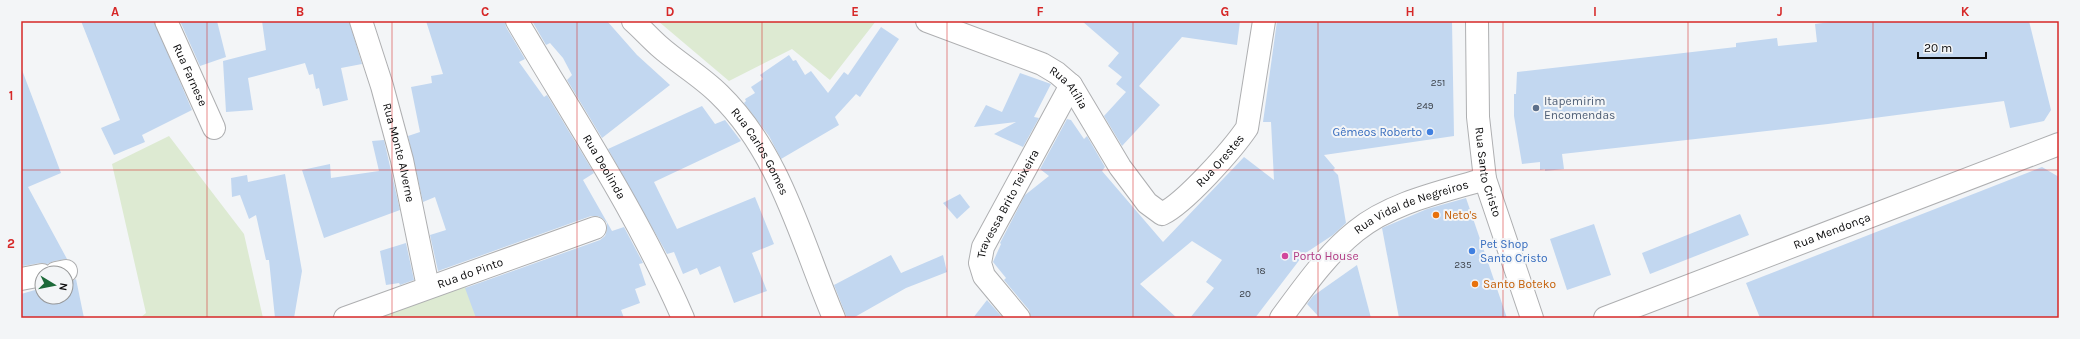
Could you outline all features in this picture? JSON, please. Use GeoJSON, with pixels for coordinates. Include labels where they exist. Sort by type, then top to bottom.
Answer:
{"type":"FeatureCollection","features":[{"type":"Feature","properties":{"kind":"street","name":"Rua Farnese"},"geometry":{"type":"LineString","coordinates":[[166,21],[214,128]]}},
{"type":"Feature","properties":{"kind":"street","name":"Rua Monte Alverne"},"geometry":{"type":"LineString","coordinates":[[361,21],[382,86],[402,160],[428,287]]}},
{"type":"Feature","properties":{"kind":"street","name":"Rua Deolinda"},"geometry":{"type":"LineString","coordinates":[[516,21],[630,212],[665,279],[683,318]]}},
{"type":"Feature","properties":{"kind":"street","name":"Rua Carlos Gomes"},"geometry":{"type":"LineString","coordinates":[[633,21],[659,46],[718,93],[741,119],[763,150],[783,188],[834,318]]}},
{"type":"Feature","properties":{"kind":"street","name":"Rua Atília"},"geometry":{"type":"LineString","coordinates":[[927,21],[1042,64],[1057,73],[1071,85],[1120,167],[1147,203],[1162,214]]}},
{"type":"Feature","properties":{"kind":"street","name":"Rua Orestes"},"geometry":{"type":"LineString","coordinates":[[1162,214],[1170,210],[1191,191],[1238,141],[1247,128],[1264,21]]}},
{"type":"Feature","properties":{"kind":"street","name":"Rua Santo Cristo"},"geometry":{"type":"LineString","coordinates":[[1477,21],[1478,117],[1485,179],[1532,318]]}},
{"type":"Feature","properties":{"kind":"street","name":"Travessa Brito Teixeira"},"geometry":{"type":"LineString","coordinates":[[1019,318],[984,276],[980,264],[982,247],[1071,85]]}},
{"type":"Feature","properties":{"kind":"street","name":"Rua Mendonça"},"geometry":{"type":"LineString","coordinates":[[1605,318],[2059,144]]}},
{"type":"Feature","properties":{"kind":"street","name":"Rua Vidal de Negreiros"},"geometry":{"type":"LineString","coordinates":[[1281,318],[1321,265],[1357,230],[1394,208],[1485,179]]}},
{"type":"Feature","properties":{"kind":"street","name":"Rua do Pinto"},"geometry":{"type":"LineString","coordinates":[[346,318],[428,287],[595,228]]}},
{"type":"Feature","properties":{"kind":"street"},"geometry":{"type":"LineString","coordinates":[[21,279],[34,277]]}},
{"type":"Feature","properties":{"kind":"green space"},"geometry":{"type":"Polygon","coordinates":[[[658,21],[876,21],[830,80],[792,49],[729,81],[658,21]]]}},
{"type":"Feature","properties":{"kind":"green space"},"geometry":{"type":"Polygon","coordinates":[[[169,136],[244,234],[263,318],[140,318],[146,313],[112,164],[169,136]]]}},
{"type":"Feature","properties":{"kind":"green space"},"geometry":{"type":"Polygon","coordinates":[[[463,280],[479,318],[358,318],[463,280]]]}},
{"type":"Feature","properties":{"kind":"building"},"geometry":{"type":"Polygon","coordinates":[[[81,21],[154,21],[192,110],[142,135],[145,142],[114,155],[101,128],[120,120],[81,21]]]}},
{"type":"Feature","properties":{"kind":"building"},"geometry":{"type":"Polygon","coordinates":[[[180,21],[217,21],[226,57],[200,66],[180,21]]]}},
{"type":"Feature","properties":{"kind":"building"},"geometry":{"type":"Polygon","coordinates":[[[262,21],[349,21],[362,64],[341,68],[348,100],[323,106],[319,88],[316,89],[313,74],[309,75],[305,63],[248,78],[253,110],[226,112],[223,61],[266,50],[262,21]]]}},
{"type":"Feature","properties":{"kind":"building"},"geometry":{"type":"Polygon","coordinates":[[[426,21],[505,21],[506,27],[525,59],[519,62],[544,97],[547,95],[594,173],[583,180],[612,231],[624,227],[643,263],[639,264],[646,285],[635,289],[640,303],[621,310],[624,318],[476,318],[465,288],[600,240],[605,236],[607,223],[598,216],[591,216],[438,271],[430,235],[446,230],[435,197],[423,202],[408,136],[420,132],[411,87],[432,83],[431,76],[443,74],[426,21]]]}},
{"type":"Feature","properties":{"kind":"building"},"geometry":{"type":"Polygon","coordinates":[[[532,21],[607,21],[637,55],[670,85],[602,138],[567,80],[572,75],[563,58],[550,43],[546,45],[532,21]]]}},
{"type":"Feature","properties":{"kind":"building"},"geometry":{"type":"Polygon","coordinates":[[[1082,21],[1240,21],[1237,45],[1182,37],[1139,86],[1160,105],[1122,146],[1104,116],[1126,92],[1116,84],[1122,77],[1108,66],[1119,53],[1082,21]]]}},
{"type":"Feature","properties":{"kind":"building"},"geometry":{"type":"Polygon","coordinates":[[[1277,21],[1452,21],[1454,136],[1324,155],[1335,168],[1333,170],[1338,175],[1346,223],[1333,235],[1304,254],[1255,318],[1190,318],[1214,288],[1206,282],[1222,260],[1192,241],[1140,284],[1177,318],[1031,318],[1029,310],[1004,280],[1006,278],[993,262],[1001,244],[1000,243],[1025,195],[1049,176],[1040,169],[1067,119],[1071,120],[1084,139],[1087,136],[1105,167],[1102,171],[1163,242],[1244,157],[1274,180],[1271,122],[1263,122],[1277,21]]]}},
{"type":"Feature","properties":{"kind":"building"},"geometry":{"type":"Polygon","coordinates":[[[1838,21],[2029,21],[2051,110],[2044,121],[2010,128],[2004,101],[1828,124],[1562,154],[1564,169],[1545,171],[1545,169],[1540,170],[1540,162],[1522,164],[1514,116],[1514,94],[1516,94],[1517,72],[1736,47],[1736,43],[1777,38],[1778,46],[1817,42],[1815,24],[1838,21]]]}},
{"type":"Feature","properties":{"kind":"building"},"geometry":{"type":"Polygon","coordinates":[[[881,27],[899,39],[860,97],[856,94],[835,117],[839,125],[781,159],[769,136],[744,103],[746,101],[745,99],[755,93],[751,87],[763,79],[760,75],[789,55],[793,61],[796,60],[805,75],[811,71],[828,93],[844,72],[848,75],[881,27]]]}},
{"type":"Feature","properties":{"kind":"building"},"geometry":{"type":"Polygon","coordinates":[[[22,70],[61,173],[28,187],[67,259],[54,261],[47,264],[40,263],[23,266],[21,261],[22,70]]]}},
{"type":"Feature","properties":{"kind":"building"},"geometry":{"type":"Polygon","coordinates":[[[1020,73],[1051,84],[1034,117],[1039,118],[1023,147],[994,134],[1016,122],[974,127],[986,105],[1002,112],[1020,73]]]}},
{"type":"Feature","properties":{"kind":"building"},"geometry":{"type":"Polygon","coordinates":[[[702,106],[715,124],[725,120],[741,141],[654,182],[677,229],[755,197],[774,244],[752,253],[767,291],[734,303],[720,266],[700,275],[697,268],[683,274],[674,252],[667,254],[608,149],[702,106]]]}},
{"type":"Feature","properties":{"kind":"building"},"geometry":{"type":"Polygon","coordinates":[[[384,140],[400,210],[324,238],[302,170],[330,164],[331,178],[379,171],[372,141],[384,140]]]}},
{"type":"Feature","properties":{"kind":"building"},"geometry":{"type":"Polygon","coordinates":[[[2042,167],[2059,177],[2059,318],[1760,318],[1746,283],[2042,167]]]}},
{"type":"Feature","properties":{"kind":"building"},"geometry":{"type":"Polygon","coordinates":[[[285,174],[302,271],[294,318],[275,318],[269,260],[266,260],[256,215],[249,219],[240,195],[232,197],[231,178],[247,175],[248,182],[285,174]]]}},
{"type":"Feature","properties":{"kind":"building"},"geometry":{"type":"Polygon","coordinates":[[[960,194],[970,207],[957,219],[943,203],[960,194]]]}},
{"type":"Feature","properties":{"kind":"building"},"geometry":{"type":"Polygon","coordinates":[[[1466,198],[1507,318],[1399,318],[1382,228],[1427,209],[1466,198]]]}},
{"type":"Feature","properties":{"kind":"building"},"geometry":{"type":"Polygon","coordinates":[[[1740,214],[1749,235],[1650,274],[1642,253],[1740,214]]]}},
{"type":"Feature","properties":{"kind":"building"},"geometry":{"type":"Polygon","coordinates":[[[1594,224],[1611,275],[1567,290],[1550,239],[1594,224]]]}},
{"type":"Feature","properties":{"kind":"building"},"geometry":{"type":"Polygon","coordinates":[[[406,243],[414,280],[400,285],[399,283],[386,285],[380,251],[406,243]]]}},
{"type":"Feature","properties":{"kind":"building"},"geometry":{"type":"Polygon","coordinates":[[[891,255],[901,273],[943,255],[947,272],[906,288],[853,318],[847,318],[834,285],[891,255]]]}},
{"type":"Feature","properties":{"kind":"building"},"geometry":{"type":"Polygon","coordinates":[[[1357,265],[1371,318],[1320,318],[1307,304],[1313,296],[1357,265]]]}},
{"type":"Feature","properties":{"kind":"building"},"geometry":{"type":"Polygon","coordinates":[[[76,279],[84,318],[21,318],[21,294],[34,290],[34,305],[74,305],[74,280],[76,279]]]}},
{"type":"Feature","properties":{"kind":"building"},"geometry":{"type":"Polygon","coordinates":[[[987,300],[1003,318],[973,318],[987,300]]]}},
{"type":"Feature","properties":{"kind":"place","name":"Itapemirim Encomendas"},"geometry":{"type":"Point","coordinates":[1536,108]}},
{"type":"Feature","properties":{"kind":"place","name":"Gêmeos Roberto"},"geometry":{"type":"Point","coordinates":[1430,132]}},
{"type":"Feature","properties":{"kind":"place","name":"Neto's"},"geometry":{"type":"Point","coordinates":[1436,215]}},
{"type":"Feature","properties":{"kind":"place","name":"Pet Shop Santo Cristo"},"geometry":{"type":"Point","coordinates":[1472,251]}},
{"type":"Feature","properties":{"kind":"place","name":"Porto House"},"geometry":{"type":"Point","coordinates":[1285,256]}},
{"type":"Feature","properties":{"kind":"place","name":"Santo Boteko"},"geometry":{"type":"Point","coordinates":[1475,284]}}]}
